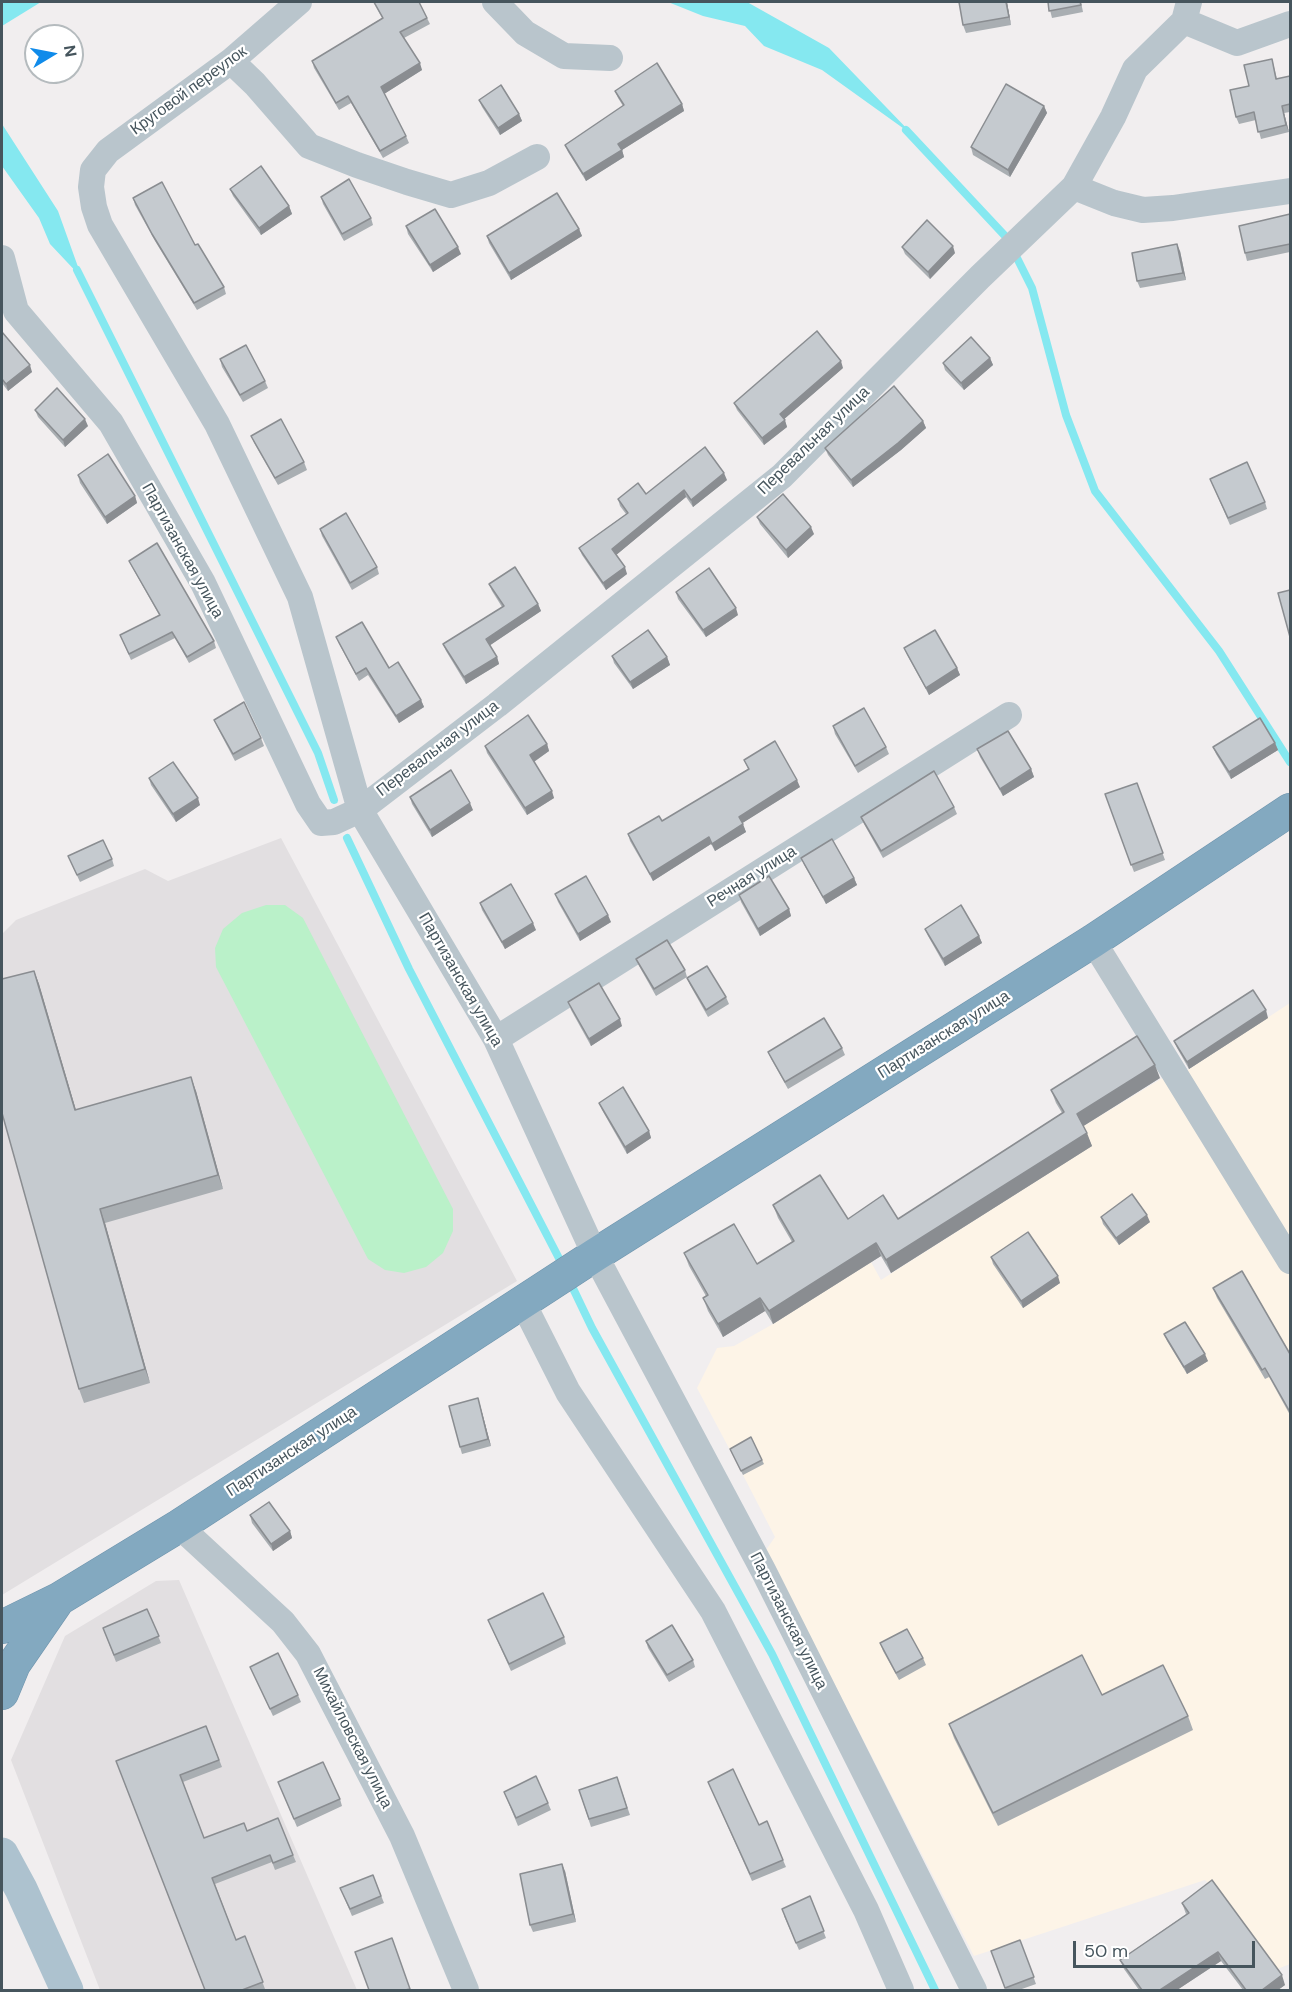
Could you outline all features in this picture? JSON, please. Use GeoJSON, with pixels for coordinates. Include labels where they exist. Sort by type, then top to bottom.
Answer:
{"type":"FeatureCollection","features":[{"type":"Feature","properties":{"kind":"highway","name":"Партизанская улица"},"geometry":{"type":"LineString","coordinates":[[2,1627],[59,1599],[179,1526],[588,1259],[1093,941],[1290,810]]}},
{"type":"Feature","properties":{"kind":"highway","name":"Партизанская улица"},"geometry":{"type":"LineString","coordinates":[[2,1694],[14,1664],[59,1599]]}},
{"type":"Feature","properties":{"kind":"main road"},"geometry":{"type":"LineString","coordinates":[[2,1854],[21,1888],[67,1990]]}},
{"type":"Feature","properties":{"kind":"street","name":"Круговой переулок"},"geometry":{"type":"LineString","coordinates":[[91,187],[93,170],[108,151],[231,61],[298,2]]}},
{"type":"Feature","properties":{"kind":"street"},"geometry":{"type":"LineString","coordinates":[[495,2],[525,33],[564,56],[610,58]]}},
{"type":"Feature","properties":{"kind":"street"},"geometry":{"type":"LineString","coordinates":[[1186,11],[1237,43],[1290,24]]}},
{"type":"Feature","properties":{"kind":"street","name":"Перевальная улица"},"geometry":{"type":"LineString","coordinates":[[360,810],[497,705],[782,476],[980,277],[1074,187],[1113,117],[1135,69],[1186,11]]}},
{"type":"Feature","properties":{"kind":"street"},"geometry":{"type":"LineString","coordinates":[[231,61],[255,84],[309,146],[407,182],[451,195],[489,183],[537,157]]}},
{"type":"Feature","properties":{"kind":"street","name":"Партизанская улица"},"geometry":{"type":"LineString","coordinates":[[91,187],[100,225],[217,424],[300,597],[360,810],[496,1040],[588,1259],[763,1570],[974,1990]]}},
{"type":"Feature","properties":{"kind":"street"},"geometry":{"type":"LineString","coordinates":[[1074,187],[1114,203],[1143,210],[1173,208],[1290,191]]}},
{"type":"Feature","properties":{"kind":"street","name":"Партизанская улица"},"geometry":{"type":"LineString","coordinates":[[2,258],[16,311],[111,423],[203,583],[308,804],[321,823],[334,822],[360,810]]}},
{"type":"Feature","properties":{"kind":"street","name":"Речная улица"},"geometry":{"type":"LineString","coordinates":[[496,1040],[1009,714]]}},
{"type":"Feature","properties":{"kind":"street"},"geometry":{"type":"LineString","coordinates":[[1093,941],[1290,1261]]}},
{"type":"Feature","properties":{"kind":"street"},"geometry":{"type":"LineString","coordinates":[[530,1298],[568,1392],[712,1611],[866,1910],[901,1990]]}},
{"type":"Feature","properties":{"kind":"street","name":"Михайловская улица"},"geometry":{"type":"LineString","coordinates":[[179,1526],[283,1622],[308,1654],[402,1836],[466,1990]]}},
{"type":"Feature","properties":{"kind":"shaded area"},"geometry":{"type":"Polygon","coordinates":[[[281,838],[517,1281],[2,1595],[2,934],[16,920],[145,869],[168,881],[281,838]]]}},
{"type":"Feature","properties":{"kind":"shaded area"},"geometry":{"type":"Polygon","coordinates":[[[1290,1003],[1290,1964],[1275,1970],[1205,1880],[974,1956],[766,1550],[775,1537],[743,1475],[763,1464],[731,1452],[697,1388],[717,1348],[734,1346],[871,1262],[881,1280],[1091,1146],[1082,1127],[1179,1068],[1183,1073],[1290,1003]]]}},
{"type":"Feature","properties":{"kind":"shaded area"},"geometry":{"type":"Polygon","coordinates":[[[179,1580],[357,1990],[100,1990],[11,1760],[65,1636],[156,1581],[179,1580]]]}},
{"type":"Feature","properties":{"kind":"green space"},"geometry":{"type":"Polygon","coordinates":[[[266,905],[285,905],[303,918],[453,1209],[453,1231],[443,1253],[426,1267],[404,1273],[385,1270],[368,1259],[216,967],[215,948],[223,929],[242,913],[266,905]]]}},
{"type":"Feature","properties":{"kind":"water"},"geometry":{"type":"Polygon","coordinates":[[[2,2],[41,2],[2,26],[2,2]]]}},
{"type":"Feature","properties":{"kind":"water"},"geometry":{"type":"Polygon","coordinates":[[[668,2],[747,2],[829,48],[914,136],[822,70],[764,46],[745,26],[703,16],[668,2]]]}},
{"type":"Feature","properties":{"kind":"water"},"geometry":{"type":"Polygon","coordinates":[[[2,124],[58,211],[82,278],[50,244],[39,218],[2,166],[2,124]]]}},
{"type":"Feature","properties":{"kind":"building"},"geometry":{"type":"Polygon","coordinates":[[[374,2],[419,2],[427,18],[400,32],[420,63],[381,87],[406,136],[380,151],[348,96],[336,103],[312,61],[383,18],[374,2]]]}},
{"type":"Feature","properties":{"kind":"building"},"geometry":{"type":"Polygon","coordinates":[[[959,2],[1006,2],[1009,17],[963,25],[959,2]]]}},
{"type":"Feature","properties":{"kind":"building"},"geometry":{"type":"Polygon","coordinates":[[[1048,2],[1080,2],[1081,5],[1049,11],[1048,2]]]}},
{"type":"Feature","properties":{"kind":"building"},"geometry":{"type":"Polygon","coordinates":[[[1272,59],[1276,79],[1290,76],[1290,104],[1282,106],[1286,125],[1258,132],[1254,112],[1236,117],[1230,90],[1249,86],[1244,65],[1272,59]]]}},
{"type":"Feature","properties":{"kind":"building"},"geometry":{"type":"Polygon","coordinates":[[[657,63],[682,104],[618,144],[622,150],[583,174],[565,145],[624,105],[615,91],[657,63]]]}},
{"type":"Feature","properties":{"kind":"building"},"geometry":{"type":"Polygon","coordinates":[[[1006,84],[1044,106],[1008,170],[971,147],[1006,84]]]}},
{"type":"Feature","properties":{"kind":"building"},"geometry":{"type":"Polygon","coordinates":[[[501,85],[519,114],[498,128],[479,100],[501,85]]]}},
{"type":"Feature","properties":{"kind":"building"},"geometry":{"type":"Polygon","coordinates":[[[261,166],[289,206],[259,228],[230,189],[261,166]]]}},
{"type":"Feature","properties":{"kind":"building"},"geometry":{"type":"Polygon","coordinates":[[[349,179],[371,218],[342,234],[321,197],[349,179]]]}},
{"type":"Feature","properties":{"kind":"building"},"geometry":{"type":"Polygon","coordinates":[[[162,182],[195,245],[198,244],[224,287],[194,303],[133,198],[162,182]]]}},
{"type":"Feature","properties":{"kind":"building"},"geometry":{"type":"Polygon","coordinates":[[[557,193],[579,229],[509,273],[487,236],[557,193]]]}},
{"type":"Feature","properties":{"kind":"building"},"geometry":{"type":"Polygon","coordinates":[[[435,209],[458,247],[430,265],[406,226],[435,209]]]}},
{"type":"Feature","properties":{"kind":"building"},"geometry":{"type":"Polygon","coordinates":[[[1290,214],[1290,244],[1245,253],[1239,226],[1290,214]]]}},
{"type":"Feature","properties":{"kind":"building"},"geometry":{"type":"Polygon","coordinates":[[[927,220],[953,246],[928,272],[902,247],[927,220]]]}},
{"type":"Feature","properties":{"kind":"building"},"geometry":{"type":"Polygon","coordinates":[[[1177,244],[1183,273],[1137,281],[1132,253],[1177,244]]]}},
{"type":"Feature","properties":{"kind":"building"},"geometry":{"type":"Polygon","coordinates":[[[817,331],[841,361],[780,414],[785,420],[762,438],[734,403],[817,331]]]}},
{"type":"Feature","properties":{"kind":"building"},"geometry":{"type":"Polygon","coordinates":[[[2,332],[30,365],[6,384],[2,379],[2,332]]]}},
{"type":"Feature","properties":{"kind":"building"},"geometry":{"type":"Polygon","coordinates":[[[971,337],[990,358],[961,383],[943,363],[971,337]]]}},
{"type":"Feature","properties":{"kind":"building"},"geometry":{"type":"Polygon","coordinates":[[[246,345],[265,381],[240,395],[220,359],[246,345]]]}},
{"type":"Feature","properties":{"kind":"building"},"geometry":{"type":"Polygon","coordinates":[[[894,386],[923,421],[851,480],[825,448],[894,386]]]}},
{"type":"Feature","properties":{"kind":"building"},"geometry":{"type":"Polygon","coordinates":[[[57,388],[85,419],[63,440],[35,410],[57,388]]]}},
{"type":"Feature","properties":{"kind":"building"},"geometry":{"type":"Polygon","coordinates":[[[281,419],[304,462],[275,478],[251,436],[281,419]]]}},
{"type":"Feature","properties":{"kind":"building"},"geometry":{"type":"Polygon","coordinates":[[[705,447],[724,473],[691,500],[684,490],[612,549],[625,567],[603,583],[579,548],[628,513],[618,499],[638,483],[646,494],[705,447]]]}},
{"type":"Feature","properties":{"kind":"building"},"geometry":{"type":"Polygon","coordinates":[[[108,454],[135,496],[105,517],[78,475],[108,454]]]}},
{"type":"Feature","properties":{"kind":"building"},"geometry":{"type":"Polygon","coordinates":[[[1247,462],[1265,502],[1228,518],[1210,479],[1247,462]]]}},
{"type":"Feature","properties":{"kind":"building"},"geometry":{"type":"Polygon","coordinates":[[[783,494],[811,527],[786,550],[757,517],[783,494]]]}},
{"type":"Feature","properties":{"kind":"building"},"geometry":{"type":"Polygon","coordinates":[[[346,513],[377,567],[350,583],[320,529],[346,513]]]}},
{"type":"Feature","properties":{"kind":"building"},"geometry":{"type":"Polygon","coordinates":[[[157,543],[214,641],[187,657],[172,632],[129,654],[120,635],[160,615],[129,561],[157,543]]]}},
{"type":"Feature","properties":{"kind":"building"},"geometry":{"type":"Polygon","coordinates":[[[515,567],[538,604],[486,639],[497,657],[464,677],[443,644],[504,606],[489,584],[515,567]]]}},
{"type":"Feature","properties":{"kind":"building"},"geometry":{"type":"Polygon","coordinates":[[[709,568],[736,608],[703,630],[676,592],[709,568]]]}},
{"type":"Feature","properties":{"kind":"building"},"geometry":{"type":"Polygon","coordinates":[[[1290,590],[1290,637],[1278,593],[1290,590]]]}},
{"type":"Feature","properties":{"kind":"building"},"geometry":{"type":"Polygon","coordinates":[[[362,622],[389,668],[398,662],[421,700],[396,716],[366,668],[356,674],[336,637],[362,622]]]}},
{"type":"Feature","properties":{"kind":"building"},"geometry":{"type":"Polygon","coordinates":[[[648,630],[667,657],[630,682],[612,656],[648,630]]]}},
{"type":"Feature","properties":{"kind":"building"},"geometry":{"type":"Polygon","coordinates":[[[935,630],[957,668],[926,688],[904,648],[935,630]]]}},
{"type":"Feature","properties":{"kind":"building"},"geometry":{"type":"Polygon","coordinates":[[[244,702],[261,738],[233,754],[214,720],[244,702]]]}},
{"type":"Feature","properties":{"kind":"building"},"geometry":{"type":"Polygon","coordinates":[[[864,708],[886,747],[855,766],[833,726],[864,708]]]}},
{"type":"Feature","properties":{"kind":"building"},"geometry":{"type":"Polygon","coordinates":[[[528,715],[547,744],[530,755],[552,791],[525,808],[485,746],[528,715]]]}},
{"type":"Feature","properties":{"kind":"building"},"geometry":{"type":"Polygon","coordinates":[[[1260,718],[1275,743],[1229,772],[1213,747],[1260,718]]]}},
{"type":"Feature","properties":{"kind":"building"},"geometry":{"type":"Polygon","coordinates":[[[1008,731],[1031,769],[1000,789],[977,749],[1008,731]]]}},
{"type":"Feature","properties":{"kind":"building"},"geometry":{"type":"Polygon","coordinates":[[[775,741],[797,780],[739,817],[743,824],[712,844],[709,837],[650,874],[628,834],[659,816],[662,821],[749,769],[744,760],[775,741]]]}},
{"type":"Feature","properties":{"kind":"building"},"geometry":{"type":"Polygon","coordinates":[[[173,762],[198,798],[173,814],[149,778],[173,762]]]}},
{"type":"Feature","properties":{"kind":"building"},"geometry":{"type":"Polygon","coordinates":[[[451,770],[470,803],[430,830],[410,797],[451,770]]]}},
{"type":"Feature","properties":{"kind":"building"},"geometry":{"type":"Polygon","coordinates":[[[934,771],[954,807],[881,851],[861,817],[934,771]]]}},
{"type":"Feature","properties":{"kind":"building"},"geometry":{"type":"Polygon","coordinates":[[[1137,783],[1163,853],[1131,865],[1105,794],[1137,783]]]}},
{"type":"Feature","properties":{"kind":"building"},"geometry":{"type":"Polygon","coordinates":[[[832,839],[854,878],[823,897],[801,858],[832,839]]]}},
{"type":"Feature","properties":{"kind":"building"},"geometry":{"type":"Polygon","coordinates":[[[103,840],[112,859],[77,875],[68,856],[103,840]]]}},
{"type":"Feature","properties":{"kind":"building"},"geometry":{"type":"Polygon","coordinates":[[[586,876],[608,915],[578,934],[555,894],[586,876]]]}},
{"type":"Feature","properties":{"kind":"building"},"geometry":{"type":"Polygon","coordinates":[[[769,876],[789,909],[758,929],[739,895],[769,876]]]}},
{"type":"Feature","properties":{"kind":"building"},"geometry":{"type":"Polygon","coordinates":[[[511,884],[533,923],[502,942],[480,903],[511,884]]]}},
{"type":"Feature","properties":{"kind":"building"},"geometry":{"type":"Polygon","coordinates":[[[961,905],[979,936],[943,959],[925,929],[961,905]]]}},
{"type":"Feature","properties":{"kind":"building"},"geometry":{"type":"Polygon","coordinates":[[[667,940],[685,970],[654,989],[636,959],[667,940]]]}},
{"type":"Feature","properties":{"kind":"building"},"geometry":{"type":"Polygon","coordinates":[[[707,966],[726,997],[706,1010],[687,978],[707,966]]]}},
{"type":"Feature","properties":{"kind":"building"},"geometry":{"type":"Polygon","coordinates":[[[34,971],[75,1110],[191,1077],[218,1175],[100,1209],[145,1369],[79,1389],[2,1113],[2,979],[34,971]]]}},
{"type":"Feature","properties":{"kind":"building"},"geometry":{"type":"Polygon","coordinates":[[[599,983],[620,1019],[589,1039],[568,1002],[599,983]]]}},
{"type":"Feature","properties":{"kind":"building"},"geometry":{"type":"Polygon","coordinates":[[[1253,990],[1266,1010],[1187,1062],[1174,1041],[1253,990]]]}},
{"type":"Feature","properties":{"kind":"building"},"geometry":{"type":"Polygon","coordinates":[[[824,1018],[842,1048],[785,1082],[768,1052],[824,1018]]]}},
{"type":"Feature","properties":{"kind":"building"},"geometry":{"type":"Polygon","coordinates":[[[1137,1036],[1155,1065],[1077,1114],[1087,1133],[886,1260],[876,1243],[769,1311],[760,1298],[718,1324],[703,1298],[708,1295],[684,1253],[734,1224],[757,1264],[794,1241],[773,1205],[820,1175],[848,1219],[883,1195],[898,1219],[1064,1112],[1051,1090],[1137,1036]]]}},
{"type":"Feature","properties":{"kind":"building"},"geometry":{"type":"Polygon","coordinates":[[[623,1087],[649,1131],[625,1147],[599,1103],[623,1087]]]}},
{"type":"Feature","properties":{"kind":"building"},"geometry":{"type":"Polygon","coordinates":[[[1132,1194],[1147,1215],[1116,1238],[1101,1217],[1132,1194]]]}},
{"type":"Feature","properties":{"kind":"building"},"geometry":{"type":"Polygon","coordinates":[[[1028,1232],[1058,1276],[1021,1301],[991,1257],[1028,1232]]]}},
{"type":"Feature","properties":{"kind":"building"},"geometry":{"type":"Polygon","coordinates":[[[1242,1271],[1290,1354],[1290,1412],[1265,1368],[1262,1370],[1213,1288],[1242,1271]]]}},
{"type":"Feature","properties":{"kind":"building"},"geometry":{"type":"Polygon","coordinates":[[[1185,1322],[1205,1354],[1184,1367],[1164,1334],[1185,1322]]]}},
{"type":"Feature","properties":{"kind":"building"},"geometry":{"type":"Polygon","coordinates":[[[478,1398],[488,1439],[460,1447],[449,1406],[478,1398]]]}},
{"type":"Feature","properties":{"kind":"building"},"geometry":{"type":"Polygon","coordinates":[[[751,1437],[762,1460],[741,1471],[730,1449],[751,1437]]]}},
{"type":"Feature","properties":{"kind":"building"},"geometry":{"type":"Polygon","coordinates":[[[269,1502],[290,1531],[271,1544],[250,1515],[269,1502]]]}},
{"type":"Feature","properties":{"kind":"building"},"geometry":{"type":"Polygon","coordinates":[[[543,1593],[564,1637],[509,1664],[488,1620],[543,1593]]]}},
{"type":"Feature","properties":{"kind":"building"},"geometry":{"type":"Polygon","coordinates":[[[147,1609],[159,1636],[114,1655],[103,1628],[147,1609]]]}},
{"type":"Feature","properties":{"kind":"building"},"geometry":{"type":"Polygon","coordinates":[[[672,1625],[693,1660],[667,1675],[646,1641],[672,1625]]]}},
{"type":"Feature","properties":{"kind":"building"},"geometry":{"type":"Polygon","coordinates":[[[907,1629],[923,1658],[896,1673],[880,1643],[907,1629]]]}},
{"type":"Feature","properties":{"kind":"building"},"geometry":{"type":"Polygon","coordinates":[[[278,1653],[298,1695],[270,1709],[250,1667],[278,1653]]]}},
{"type":"Feature","properties":{"kind":"building"},"geometry":{"type":"Polygon","coordinates":[[[1082,1655],[1102,1695],[1163,1665],[1188,1716],[993,1813],[949,1724],[1082,1655]]]}},
{"type":"Feature","properties":{"kind":"building"},"geometry":{"type":"Polygon","coordinates":[[[206,1726],[219,1760],[180,1775],[204,1838],[244,1823],[247,1831],[278,1818],[293,1855],[273,1863],[270,1855],[212,1878],[236,1940],[245,1936],[263,1982],[242,1990],[205,1990],[116,1761],[206,1726]]]}},
{"type":"Feature","properties":{"kind":"building"},"geometry":{"type":"Polygon","coordinates":[[[323,1762],[340,1799],[294,1819],[278,1782],[323,1762]]]}},
{"type":"Feature","properties":{"kind":"building"},"geometry":{"type":"Polygon","coordinates":[[[733,1769],[759,1825],[767,1821],[783,1860],[750,1874],[708,1782],[733,1769]]]}},
{"type":"Feature","properties":{"kind":"building"},"geometry":{"type":"Polygon","coordinates":[[[536,1776],[548,1803],[516,1818],[504,1792],[536,1776]]]}},
{"type":"Feature","properties":{"kind":"building"},"geometry":{"type":"Polygon","coordinates":[[[617,1777],[627,1808],[589,1819],[579,1790],[617,1777]]]}},
{"type":"Feature","properties":{"kind":"building"},"geometry":{"type":"Polygon","coordinates":[[[562,1864],[573,1914],[530,1925],[520,1874],[562,1864]]]}},
{"type":"Feature","properties":{"kind":"building"},"geometry":{"type":"Polygon","coordinates":[[[373,1875],[381,1896],[350,1909],[340,1888],[373,1875]]]}},
{"type":"Feature","properties":{"kind":"building"},"geometry":{"type":"Polygon","coordinates":[[[1212,1880],[1282,1975],[1262,1990],[1246,1990],[1218,1952],[1160,1990],[1142,1990],[1120,1960],[1189,1913],[1182,1903],[1212,1880]]]}},
{"type":"Feature","properties":{"kind":"building"},"geometry":{"type":"Polygon","coordinates":[[[810,1896],[824,1931],[796,1943],[782,1909],[810,1896]]]}},
{"type":"Feature","properties":{"kind":"building"},"geometry":{"type":"Polygon","coordinates":[[[392,1938],[410,1989],[369,1990],[355,1952],[392,1938]]]}},
{"type":"Feature","properties":{"kind":"building"},"geometry":{"type":"Polygon","coordinates":[[[1020,1940],[1034,1977],[1005,1988],[991,1951],[1020,1940]]]}},
{"type":"Feature","properties":{"kind":"waterway"},"geometry":{"type":"LineString","coordinates":[[906,130],[1007,238],[1032,288],[1066,415],[1095,491],[1219,651],[1290,762]]}},
{"type":"Feature","properties":{"kind":"waterway"},"geometry":{"type":"LineString","coordinates":[[77,270],[318,753],[334,800]]}},
{"type":"Feature","properties":{"kind":"waterway"},"geometry":{"type":"LineString","coordinates":[[347,838],[409,969],[563,1266]]}},
{"type":"Feature","properties":{"kind":"waterway"},"geometry":{"type":"LineString","coordinates":[[569,1280],[592,1328],[772,1654],[935,1990]]}}]}
